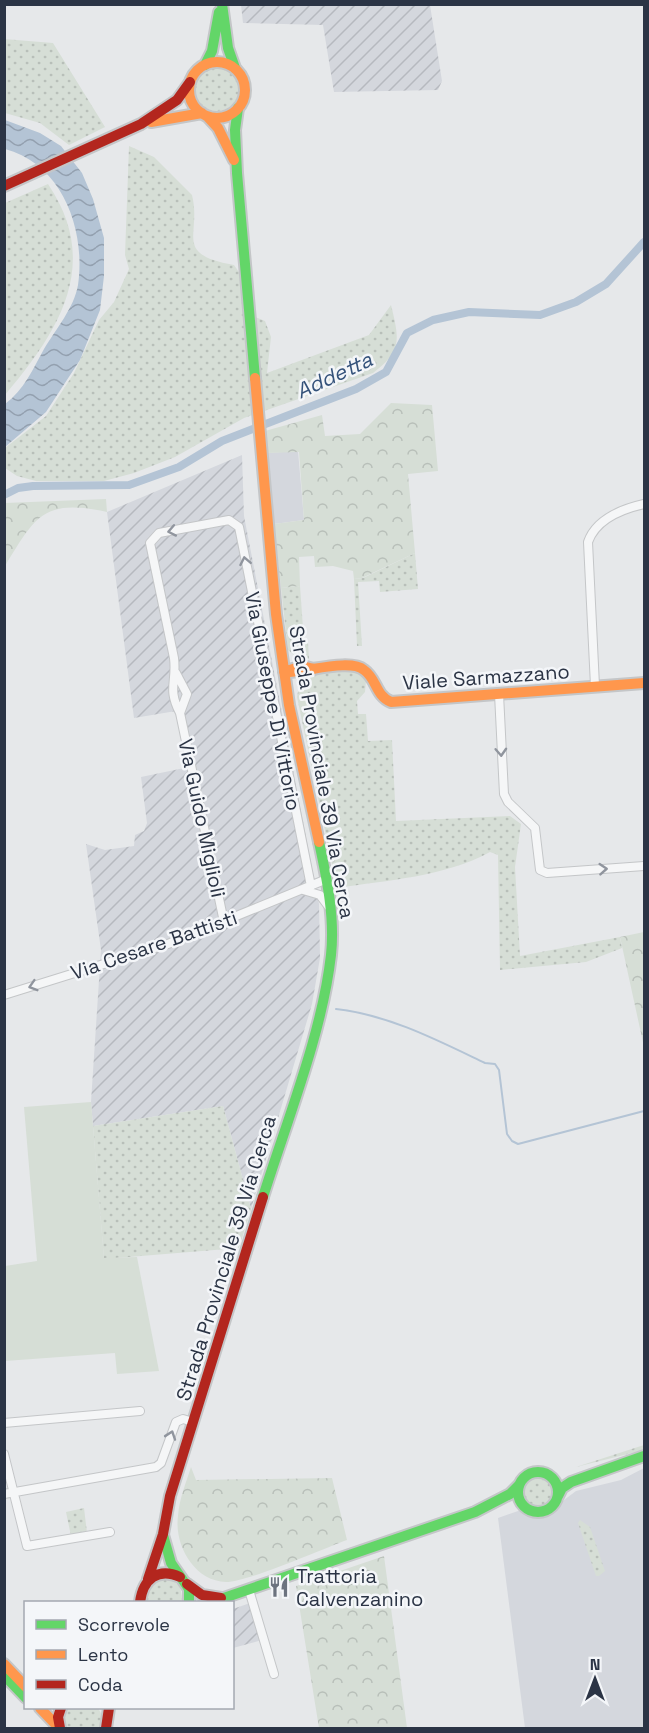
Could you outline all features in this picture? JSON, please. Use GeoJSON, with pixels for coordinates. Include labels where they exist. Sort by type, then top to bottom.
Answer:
{"type":"FeatureCollection","features":[{"type":"Feature","properties":{"kind":"main road","name":"Strada Provinciale 39 Via Cerca"},"geometry":{"type":"LineString","coordinates":[[221,4],[212,51],[205,65],[193,75],[190,82],[191,99],[224,138],[237,173]]}},
{"type":"Feature","properties":{"kind":"main road","name":"Strada Provinciale 39 Via Cerca"},"geometry":{"type":"LineString","coordinates":[[140,1601],[163,1534],[170,1496],[321,1011],[330,965],[331,910],[327,879],[289,705],[284,672],[257,406],[235,130],[238,108],[245,92],[241,75],[235,68],[228,48],[221,4]]}},
{"type":"Feature","properties":{"kind":"main road"},"geometry":{"type":"LineString","coordinates":[[205,65],[220,62],[235,68]]}},
{"type":"Feature","properties":{"kind":"main road"},"geometry":{"type":"LineString","coordinates":[[4,186],[141,124],[177,100],[190,82]]}},
{"type":"Feature","properties":{"kind":"main road"},"geometry":{"type":"LineString","coordinates":[[141,124],[187,114],[227,116],[238,108]]}},
{"type":"Feature","properties":{"kind":"main road","name":"Viale Sarmazzano"},"geometry":{"type":"LineString","coordinates":[[284,672],[296,666],[309,666],[314,669],[346,665],[362,666],[371,675],[375,692],[381,699],[390,702],[645,682]]}},
{"type":"Feature","properties":{"kind":"main road"},"geometry":{"type":"LineString","coordinates":[[475,1512],[509,1505],[524,1507],[533,1512],[544,1512],[554,1505],[561,1489],[570,1483],[645,1456]]}},
{"type":"Feature","properties":{"kind":"main road"},"geometry":{"type":"LineString","coordinates":[[215,1601],[475,1512],[508,1496],[530,1474],[563,1476],[610,1467]]}},
{"type":"Feature","properties":{"kind":"main road"},"geometry":{"type":"LineString","coordinates":[[546,1474],[555,1482],[558,1496]]}},
{"type":"Feature","properties":{"kind":"main road"},"geometry":{"type":"LineString","coordinates":[[519,1485],[518,1496],[524,1507]]}},
{"type":"Feature","properties":{"kind":"main road","name":"Strada Provinciale 39 Via Cerca"},"geometry":{"type":"LineString","coordinates":[[163,1534],[169,1559],[184,1581],[189,1601]]}},
{"type":"Feature","properties":{"kind":"main road"},"geometry":{"type":"LineString","coordinates":[[148,1579],[161,1572],[184,1581],[202,1595],[224,1598]]}},
{"type":"Feature","properties":{"kind":"main road"},"geometry":{"type":"LineString","coordinates":[[4,1664],[15,1686]]}},
{"type":"Feature","properties":{"kind":"main road"},"geometry":{"type":"LineString","coordinates":[[4,1675],[15,1686]]}},
{"type":"Feature","properties":{"kind":"main road"},"geometry":{"type":"LineString","coordinates":[[42,1709],[60,1728]]}},
{"type":"Feature","properties":{"kind":"main road"},"geometry":{"type":"LineString","coordinates":[[60,1709],[58,1718],[60,1728]]}},
{"type":"Feature","properties":{"kind":"street"},"geometry":{"type":"LineString","coordinates":[[596,686],[588,543],[593,531],[607,519],[626,509],[645,504]]}},
{"type":"Feature","properties":{"kind":"street","name":"Via Guido Miglioli"},"geometry":{"type":"LineString","coordinates":[[180,713],[187,694],[176,673],[150,543],[159,533],[229,520]]}},
{"type":"Feature","properties":{"kind":"street","name":"Via Giuseppe Di Vittorio"},"geometry":{"type":"LineString","coordinates":[[229,520],[239,527],[311,886]]}},
{"type":"Feature","properties":{"kind":"street","name":"Via Guido Miglioli"},"geometry":{"type":"LineString","coordinates":[[176,673],[171,690],[180,713],[224,922]]}},
{"type":"Feature","properties":{"kind":"street"},"geometry":{"type":"LineString","coordinates":[[498,694],[504,794],[508,802],[535,828],[540,870],[547,873],[645,866]]}},
{"type":"Feature","properties":{"kind":"street","name":"Via Cesare Battisti"},"geometry":{"type":"LineString","coordinates":[[4,995],[168,944],[327,879]]}},
{"type":"Feature","properties":{"kind":"street"},"geometry":{"type":"LineString","coordinates":[[302,890],[320,896],[331,910]]}},
{"type":"Feature","properties":{"kind":"street"},"geometry":{"type":"LineString","coordinates":[[4,1424],[140,1411]]}},
{"type":"Feature","properties":{"kind":"street"},"geometry":{"type":"LineString","coordinates":[[4,1494],[159,1466],[176,1422],[183,1419],[193,1422]]}},
{"type":"Feature","properties":{"kind":"street"},"geometry":{"type":"LineString","coordinates":[[4,1454],[27,1546],[110,1532]]}},
{"type":"Feature","properties":{"kind":"street"},"geometry":{"type":"LineString","coordinates":[[249,1590],[274,1674]]}},
{"type":"Feature","properties":{"kind":"shaded area"},"geometry":{"type":"Polygon","coordinates":[[[241,5],[430,5],[442,81],[438,90],[334,92],[323,25],[243,23],[241,5]]]}},
{"type":"Feature","properties":{"kind":"shaded area"},"geometry":{"type":"Polygon","coordinates":[[[298,451],[304,520],[274,524],[267,453],[298,451]]]}},
{"type":"Feature","properties":{"kind":"shaded area"},"geometry":{"type":"Polygon","coordinates":[[[242,455],[244,516],[319,904],[320,958],[312,1004],[251,1209],[223,1106],[93,1126],[91,1102],[101,950],[86,844],[105,850],[134,846],[135,835],[144,831],[147,823],[141,777],[189,767],[176,711],[134,718],[107,512],[242,455]]]}},
{"type":"Feature","properties":{"kind":"shaded area"},"geometry":{"type":"Polygon","coordinates":[[[644,1468],[644,1728],[525,1728],[498,1518],[521,1510],[533,1517],[542,1517],[555,1512],[564,1500],[576,1491],[621,1480],[644,1468]]]}},
{"type":"Feature","properties":{"kind":"shaded area"},"geometry":{"type":"Polygon","coordinates":[[[250,1603],[262,1640],[234,1648],[234,1609],[250,1603]]]}},
{"type":"Feature","properties":{"kind":"green space"},"geometry":{"type":"Polygon","coordinates":[[[4,39],[53,43],[105,127],[69,145],[40,123],[5,113],[4,39]]]}},
{"type":"Feature","properties":{"kind":"green space"},"geometry":{"type":"Polygon","coordinates":[[[217,67],[233,73],[239,89],[233,105],[217,111],[201,105],[195,89],[201,73],[217,67]]]}},
{"type":"Feature","properties":{"kind":"green space"},"geometry":{"type":"Polygon","coordinates":[[[129,146],[154,157],[192,195],[196,249],[203,255],[234,265],[241,275],[245,313],[265,321],[271,337],[267,373],[369,335],[391,305],[397,335],[394,351],[390,358],[373,373],[244,418],[175,457],[134,473],[104,481],[36,481],[17,476],[5,468],[5,448],[46,416],[74,373],[99,320],[114,302],[129,269],[125,255],[129,146]]]}},
{"type":"Feature","properties":{"kind":"green space"},"geometry":{"type":"Polygon","coordinates":[[[48,184],[64,213],[72,242],[72,269],[67,295],[57,321],[42,346],[5,395],[5,203],[48,184]]]}},
{"type":"Feature","properties":{"kind":"green space"},"geometry":{"type":"Polygon","coordinates":[[[391,403],[432,405],[438,471],[408,474],[415,553],[362,578],[354,579],[353,571],[333,566],[315,567],[314,556],[299,557],[300,586],[281,588],[274,524],[304,520],[299,452],[267,453],[265,431],[322,415],[325,436],[360,434],[391,403]]]}},
{"type":"Feature","properties":{"kind":"green space"},"geometry":{"type":"Polygon","coordinates":[[[106,499],[107,512],[68,508],[43,515],[25,535],[5,566],[5,503],[106,499]]]}},
{"type":"Feature","properties":{"kind":"green space"},"geometry":{"type":"Polygon","coordinates":[[[415,553],[418,589],[380,592],[379,581],[358,582],[362,646],[357,646],[354,579],[363,578],[415,553]]]}},
{"type":"Feature","properties":{"kind":"green space"},"geometry":{"type":"Polygon","coordinates":[[[300,586],[304,642],[308,643],[309,659],[295,656],[288,650],[281,588],[300,586]]]}},
{"type":"Feature","properties":{"kind":"green space"},"geometry":{"type":"Polygon","coordinates":[[[352,671],[361,674],[366,681],[365,692],[357,701],[358,714],[366,714],[368,741],[392,740],[396,821],[510,816],[521,824],[515,867],[520,956],[620,937],[622,948],[586,962],[500,970],[498,855],[490,852],[435,872],[337,888],[297,697],[304,682],[311,677],[352,671]]]}},
{"type":"Feature","properties":{"kind":"green space"},"geometry":{"type":"Polygon","coordinates":[[[644,932],[644,1047],[620,937],[644,932]]]}},
{"type":"Feature","properties":{"kind":"green space"},"geometry":{"type":"Polygon","coordinates":[[[91,1102],[104,1258],[137,1257],[159,1371],[117,1374],[115,1353],[5,1361],[5,1266],[37,1261],[24,1107],[91,1102]]]}},
{"type":"Feature","properties":{"kind":"green space"},"geometry":{"type":"Polygon","coordinates":[[[223,1106],[251,1209],[239,1248],[104,1259],[93,1126],[223,1106]]]}},
{"type":"Feature","properties":{"kind":"green space"},"geometry":{"type":"Polygon","coordinates":[[[644,1445],[644,1450],[576,1467],[644,1445]]]}},
{"type":"Feature","properties":{"kind":"green space"},"geometry":{"type":"Polygon","coordinates":[[[191,1467],[196,1480],[332,1478],[347,1540],[236,1581],[215,1580],[204,1575],[188,1560],[179,1538],[180,1503],[191,1467]]]}},
{"type":"Feature","properties":{"kind":"green space"},"geometry":{"type":"Polygon","coordinates":[[[538,1479],[548,1483],[552,1493],[548,1503],[538,1507],[528,1503],[524,1493],[528,1483],[538,1479]]]}},
{"type":"Feature","properties":{"kind":"green space"},"geometry":{"type":"Polygon","coordinates":[[[84,1508],[87,1533],[71,1536],[66,1512],[84,1508]]]}},
{"type":"Feature","properties":{"kind":"green space"},"geometry":{"type":"Polygon","coordinates":[[[580,1520],[590,1527],[605,1571],[599,1576],[596,1576],[578,1523],[580,1520]]]}},
{"type":"Feature","properties":{"kind":"green space"},"geometry":{"type":"Polygon","coordinates":[[[384,1556],[407,1728],[319,1728],[296,1586],[384,1556]]]}},
{"type":"Feature","properties":{"kind":"green space"},"geometry":{"type":"Polygon","coordinates":[[[162,1578],[169,1578],[180,1586],[183,1601],[146,1601],[147,1589],[162,1578]]]}},
{"type":"Feature","properties":{"kind":"green space"},"geometry":{"type":"Polygon","coordinates":[[[67,1709],[99,1709],[102,1715],[101,1728],[65,1728],[63,1715],[67,1709]]]}},
{"type":"Feature","properties":{"kind":"water"},"geometry":{"type":"Polygon","coordinates":[[[5,120],[40,133],[61,146],[82,173],[93,199],[104,238],[104,276],[100,310],[80,360],[46,412],[5,447],[5,404],[23,386],[69,310],[78,285],[79,264],[78,242],[66,202],[42,169],[25,157],[5,149],[5,120]]]}},
{"type":"Feature","properties":{"kind":"waterway","name":"Addetta"},"geometry":{"type":"LineString","coordinates":[[4,495],[18,488],[33,486],[129,485],[179,467],[222,441],[356,389],[386,372],[407,333],[433,320],[469,312],[540,315],[576,302],[606,284],[644,242]]}},
{"type":"Feature","properties":{"kind":"waterway"},"geometry":{"type":"LineString","coordinates":[[336,1009],[394,1023],[431,1037],[485,1063],[495,1064],[499,1070],[507,1134],[512,1141],[518,1144],[644,1111]]}},
{"type":"Feature","properties":{"kind":"traffic: fast"},"geometry":{"type":"LineString","coordinates":[[222,4],[228,48],[235,68]]}},
{"type":"Feature","properties":{"kind":"traffic: fast"},"geometry":{"type":"LineString","coordinates":[[205,65],[212,51],[219,12]]}},
{"type":"Feature","properties":{"kind":"traffic: fast"},"geometry":{"type":"LineString","coordinates":[[238,108],[235,130],[237,173],[255,378]]}},
{"type":"Feature","properties":{"kind":"traffic: fast"},"geometry":{"type":"LineString","coordinates":[[263,1197],[312,1046],[331,955],[331,913],[319,842]]}},
{"type":"Feature","properties":{"kind":"traffic: fast"},"geometry":{"type":"LineString","coordinates":[[558,1496],[562,1488],[571,1482],[644,1456]]}},
{"type":"Feature","properties":{"kind":"traffic: fast"},"geometry":{"type":"LineString","coordinates":[[538,1472],[546,1473],[552,1478],[557,1484],[558,1492],[557,1500],[552,1506],[546,1511],[538,1512],[530,1511],[524,1506],[519,1500],[518,1492],[519,1484],[524,1478],[530,1473],[538,1472]]}},
{"type":"Feature","properties":{"kind":"traffic: fast"},"geometry":{"type":"LineString","coordinates":[[215,1601],[475,1512],[510,1494],[519,1485]]}},
{"type":"Feature","properties":{"kind":"traffic: fast"},"geometry":{"type":"LineString","coordinates":[[163,1535],[171,1563],[189,1589],[189,1601]]}},
{"type":"Feature","properties":{"kind":"traffic: fast"},"geometry":{"type":"LineString","coordinates":[[4,1675],[24,1696]]}},
{"type":"Feature","properties":{"kind":"traffic: slow"},"geometry":{"type":"LineString","coordinates":[[217,62],[228,64],[237,70],[243,79],[245,90],[243,101],[237,110],[228,116],[217,118],[206,116],[197,110],[191,101],[189,90],[191,79],[197,70],[206,64],[217,62]]}},
{"type":"Feature","properties":{"kind":"traffic: slow"},"geometry":{"type":"LineString","coordinates":[[151,122],[202,113]]}},
{"type":"Feature","properties":{"kind":"traffic: slow"},"geometry":{"type":"LineString","coordinates":[[207,116],[218,128],[234,160]]}},
{"type":"Feature","properties":{"kind":"traffic: slow"},"geometry":{"type":"LineString","coordinates":[[255,378],[276,614],[289,705],[319,842]]}},
{"type":"Feature","properties":{"kind":"traffic: slow"},"geometry":{"type":"LineString","coordinates":[[284,672],[348,665],[357,667],[368,674],[382,695],[391,702],[644,683]]}},
{"type":"Feature","properties":{"kind":"traffic: slow"},"geometry":{"type":"LineString","coordinates":[[284,672],[302,666],[314,669]]}},
{"type":"Feature","properties":{"kind":"traffic: slow"},"geometry":{"type":"LineString","coordinates":[[4,1664],[24,1685]]}},
{"type":"Feature","properties":{"kind":"traffic: slow"},"geometry":{"type":"LineString","coordinates":[[41,1709],[59,1728]]}},
{"type":"Feature","properties":{"kind":"traffic: jam"},"geometry":{"type":"LineString","coordinates":[[4,186],[141,124],[177,100],[190,82]]}},
{"type":"Feature","properties":{"kind":"traffic: jam"},"geometry":{"type":"LineString","coordinates":[[148,1579],[163,1534],[170,1496],[263,1197]]}},
{"type":"Feature","properties":{"kind":"traffic: jam"},"geometry":{"type":"LineString","coordinates":[[140,1601],[144,1587],[153,1577],[165,1573],[180,1577]]}},
{"type":"Feature","properties":{"kind":"traffic: jam"},"geometry":{"type":"LineString","coordinates":[[187,1584],[202,1595],[221,1598]]}},
{"type":"Feature","properties":{"kind":"traffic: jam"},"geometry":{"type":"LineString","coordinates":[[60,1728],[58,1717],[61,1709]]}},
{"type":"Feature","properties":{"kind":"traffic: jam"},"geometry":{"type":"LineString","coordinates":[[106,1728],[109,1709]]}},
{"type":"Feature","properties":{"kind":"place","name":"Trattoria Calvenzanino"},"geometry":{"type":"Point","coordinates":[279,1587]}}]}
